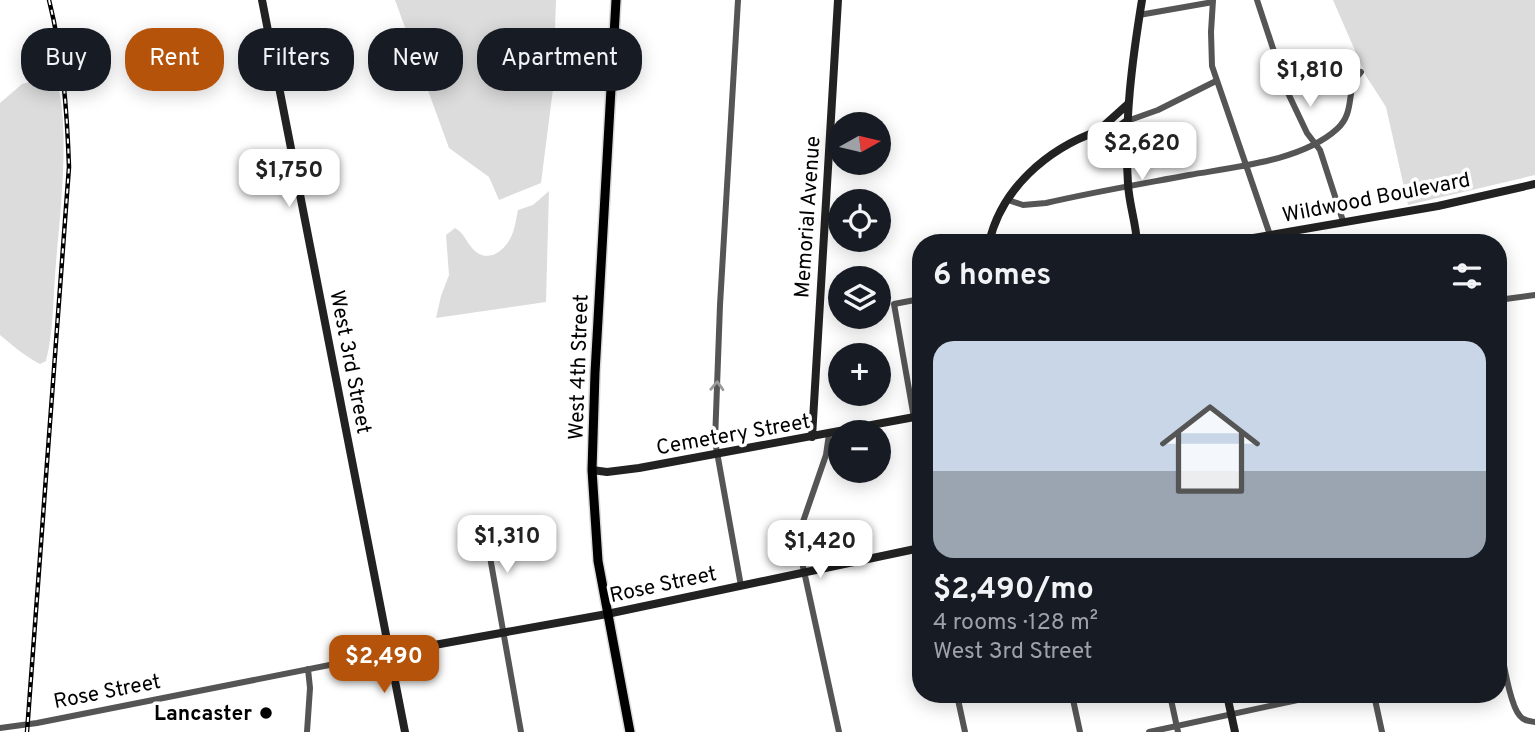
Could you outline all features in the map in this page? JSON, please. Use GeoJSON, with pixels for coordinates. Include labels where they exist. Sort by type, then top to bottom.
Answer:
{"type":"FeatureCollection","features":[{"type":"Feature","properties":{"kind":"main road","name":"West 4th Street"},"geometry":{"type":"LineString","coordinates":[[616,0],[595,364],[592,470],[597,551],[630,732]]}},
{"type":"Feature","properties":{"kind":"street","name":"West 3rd Street"},"geometry":{"type":"LineString","coordinates":[[262,0],[405,732]]}},
{"type":"Feature","properties":{"kind":"street"},"geometry":{"type":"LineString","coordinates":[[738,0],[715,428],[717,454],[741,586]]}},
{"type":"Feature","properties":{"kind":"street","name":"Memorial Avenue"},"geometry":{"type":"LineString","coordinates":[[813,437],[838,0]]}},
{"type":"Feature","properties":{"kind":"street"},"geometry":{"type":"LineString","coordinates":[[1136,234],[1128,187],[1128,104],[1142,0]]}},
{"type":"Feature","properties":{"kind":"street"},"geometry":{"type":"LineString","coordinates":[[1257,0],[1287,91],[1307,133],[1325,161],[1343,221]]}},
{"type":"Feature","properties":{"kind":"street"},"geometry":{"type":"LineString","coordinates":[[1139,15],[1199,6],[1213,1],[1211,49],[1216,82],[1270,234]]}},
{"type":"Feature","properties":{"kind":"street"},"geometry":{"type":"LineString","coordinates":[[1008,200],[1017,204],[1036,205],[1293,153],[1316,144],[1335,131],[1347,117],[1351,106],[1353,81],[1361,72]]}},
{"type":"Feature","properties":{"kind":"street"},"geometry":{"type":"LineString","coordinates":[[1098,131],[1121,126],[1216,82]]}},
{"type":"Feature","properties":{"kind":"street"},"geometry":{"type":"LineString","coordinates":[[992,234],[1008,200],[1045,158],[1073,141],[1098,131],[1128,104]]}},
{"type":"Feature","properties":{"kind":"street","name":"Wildwood Boulevard"},"geometry":{"type":"LineString","coordinates":[[1275,234],[1438,206],[1535,184]]}},
{"type":"Feature","properties":{"kind":"street"},"geometry":{"type":"LineString","coordinates":[[1507,299],[1535,295]]}},
{"type":"Feature","properties":{"kind":"street"},"geometry":{"type":"LineString","coordinates":[[912,301],[894,304],[912,392]]}},
{"type":"Feature","properties":{"kind":"street","name":"Cemetery Street"},"geometry":{"type":"LineString","coordinates":[[891,422],[912,418]]}},
{"type":"Feature","properties":{"kind":"street","name":"Cemetery Street"},"geometry":{"type":"LineString","coordinates":[[592,470],[619,471],[828,434]]}},
{"type":"Feature","properties":{"kind":"street"},"geometry":{"type":"LineString","coordinates":[[828,441],[826,456],[797,539],[839,732]]}},
{"type":"Feature","properties":{"kind":"street"},"geometry":{"type":"LineString","coordinates":[[484,523],[521,732]]}},
{"type":"Feature","properties":{"kind":"street","name":"Rose Street"},"geometry":{"type":"LineString","coordinates":[[0,728],[607,614],[912,550]]}},
{"type":"Feature","properties":{"kind":"street"},"geometry":{"type":"LineString","coordinates":[[307,732],[309,669]]}},
{"type":"Feature","properties":{"kind":"street"},"geometry":{"type":"LineString","coordinates":[[1507,672],[1517,713],[1524,720],[1535,722]]}},
{"type":"Feature","properties":{"kind":"street"},"geometry":{"type":"LineString","coordinates":[[959,703],[965,732]]}},
{"type":"Feature","properties":{"kind":"street"},"geometry":{"type":"LineString","coordinates":[[1074,703],[1080,732]]}},
{"type":"Feature","properties":{"kind":"street"},"geometry":{"type":"LineString","coordinates":[[1172,703],[1177,729]]}},
{"type":"Feature","properties":{"kind":"street"},"geometry":{"type":"LineString","coordinates":[[1229,703],[1235,732]]}},
{"type":"Feature","properties":{"kind":"street"},"geometry":{"type":"LineString","coordinates":[[1149,732],[1177,729],[1277,703]]}},
{"type":"Feature","properties":{"kind":"street"},"geometry":{"type":"LineString","coordinates":[[1376,703],[1382,732]]}},
{"type":"Feature","properties":{"kind":"shaded area"},"geometry":{"type":"Polygon","coordinates":[[[395,0],[556,0],[555,28],[477,28],[477,91],[553,91],[541,183],[499,200],[489,177],[449,148],[428,91],[463,91],[463,28],[405,28],[395,0]]]}},
{"type":"Feature","properties":{"kind":"shaded area"},"geometry":{"type":"Polygon","coordinates":[[[1333,0],[1535,0],[1535,175],[1408,205],[1386,107],[1366,76],[1333,0]]]}},
{"type":"Feature","properties":{"kind":"shaded area"},"geometry":{"type":"Polygon","coordinates":[[[21,85],[21,91],[59,91],[60,98],[64,145],[62,195],[49,349],[46,361],[40,364],[0,335],[0,103],[21,85]]]}},
{"type":"Feature","properties":{"kind":"shaded area"},"geometry":{"type":"Polygon","coordinates":[[[549,191],[546,302],[436,318],[449,275],[446,235],[455,228],[477,253],[488,256],[499,252],[511,237],[518,210],[533,205],[549,191]]]}},
{"type":"Feature","properties":{"kind":"railway"},"geometry":{"type":"LineString","coordinates":[[27,732],[69,167],[64,83],[49,0]]}},
{"type":"Feature","properties":{"kind":"place","name":"Lancaster"},"geometry":{"type":"Point","coordinates":[266,713]}}]}
